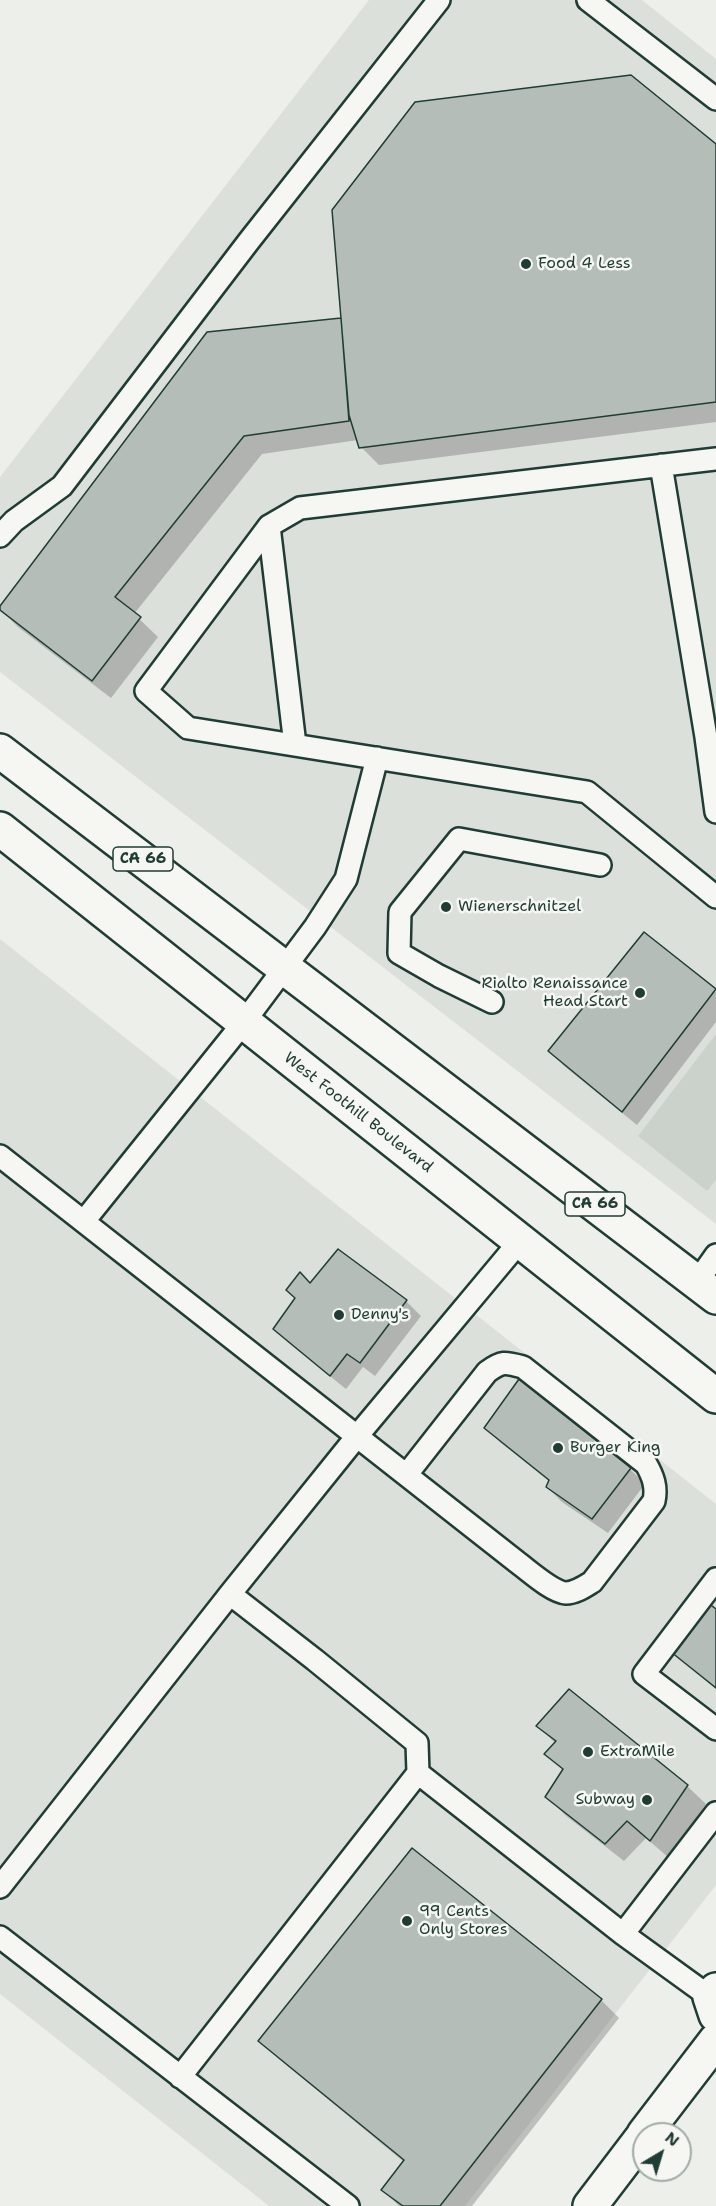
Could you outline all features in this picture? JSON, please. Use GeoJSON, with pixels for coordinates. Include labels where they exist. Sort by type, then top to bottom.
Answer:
{"type":"FeatureCollection","features":[{"type":"Feature","properties":{"kind":"main road","name":"CA 66"},"geometry":{"type":"LineString","coordinates":[[0,751],[706,1289]]}},
{"type":"Feature","properties":{"kind":"main road","name":"West Foothill Boulevard"},"geometry":{"type":"LineString","coordinates":[[0,829],[716,1396]]}},
{"type":"Feature","properties":{"kind":"main road"},"geometry":{"type":"LineString","coordinates":[[653,2122],[716,2040]]}},
{"type":"Feature","properties":{"kind":"main road"},"geometry":{"type":"LineString","coordinates":[[590,2206],[632,2150]]}},
{"type":"Feature","properties":{"kind":"lane"},"geometry":{"type":"LineString","coordinates":[[0,536],[14,521],[62,486],[249,241],[439,0]]}},
{"type":"Feature","properties":{"kind":"lane"},"geometry":{"type":"LineString","coordinates":[[588,0],[716,99]]}},
{"type":"Feature","properties":{"kind":"lane"},"geometry":{"type":"LineString","coordinates":[[716,459],[300,508],[269,526],[146,691],[188,728],[587,792],[716,897]]}},
{"type":"Feature","properties":{"kind":"lane"},"geometry":{"type":"LineString","coordinates":[[661,465],[706,737],[716,812]]}},
{"type":"Feature","properties":{"kind":"lane"},"geometry":{"type":"LineString","coordinates":[[269,526],[295,745]]}},
{"type":"Feature","properties":{"kind":"lane"},"geometry":{"type":"LineString","coordinates":[[84,1221],[244,1022],[315,927],[346,879],[377,758]]}},
{"type":"Feature","properties":{"kind":"lane"},"geometry":{"type":"LineString","coordinates":[[492,1002],[399,953],[400,912],[459,839],[600,865]]}},
{"type":"Feature","properties":{"kind":"lane"},"geometry":{"type":"LineString","coordinates":[[0,1156],[517,1562],[553,1588],[565,1593],[578,1591],[592,1582],[654,1501],[656,1492],[653,1476],[646,1464],[524,1367],[500,1363],[487,1372],[407,1474]]}},
{"type":"Feature","properties":{"kind":"lane"},"geometry":{"type":"LineString","coordinates":[[0,1887],[230,1594],[358,1435],[520,1241]]}},
{"type":"Feature","properties":{"kind":"lane"},"geometry":{"type":"LineString","coordinates":[[706,1289],[716,1255]]}},
{"type":"Feature","properties":{"kind":"lane"},"geometry":{"type":"LineString","coordinates":[[716,1579],[644,1674],[716,1729]]}},
{"type":"Feature","properties":{"kind":"lane"},"geometry":{"type":"LineString","coordinates":[[180,2077],[418,1773],[417,1743],[230,1594]]}},
{"type":"Feature","properties":{"kind":"lane"},"geometry":{"type":"LineString","coordinates":[[418,1773],[622,1934],[714,2000]]}},
{"type":"Feature","properties":{"kind":"lane"},"geometry":{"type":"LineString","coordinates":[[622,1934],[716,1813]]}},
{"type":"Feature","properties":{"kind":"lane"},"geometry":{"type":"LineString","coordinates":[[0,1937],[348,2206]]}},
{"type":"Feature","properties":{"kind":"shaded area"},"geometry":{"type":"Polygon","coordinates":[[[369,0],[642,0],[716,59],[716,1224],[0,672],[0,477],[369,0]]]}},
{"type":"Feature","properties":{"kind":"shaded area"},"geometry":{"type":"Polygon","coordinates":[[[0,939],[716,1504],[716,1885],[465,2206],[269,2206],[0,1994],[0,939]]]}},
{"type":"Feature","properties":{"kind":"shaded area"},"geometry":{"type":"Polygon","coordinates":[[[716,1034],[716,1180],[707,1191],[638,1136],[716,1034]]]}},
{"type":"Feature","properties":{"kind":"building","name":"Food 4 Less"},"geometry":{"type":"Polygon","coordinates":[[[631,75],[716,144],[716,402],[359,448],[349,415],[332,210],[415,102],[631,75]]]}},
{"type":"Feature","properties":{"kind":"building"},"geometry":{"type":"Polygon","coordinates":[[[341,318],[349,421],[244,436],[115,597],[141,617],[92,681],[0,610],[0,606],[207,332],[341,318]]]}},
{"type":"Feature","properties":{"kind":"building"},"geometry":{"type":"Polygon","coordinates":[[[644,932],[716,989],[622,1112],[548,1051],[644,932]]]}},
{"type":"Feature","properties":{"kind":"building","name":"Denny's"},"geometry":{"type":"Polygon","coordinates":[[[338,1249],[407,1300],[360,1363],[347,1354],[330,1376],[273,1329],[295,1298],[286,1290],[300,1272],[310,1283],[338,1249]]]}},
{"type":"Feature","properties":{"kind":"building","name":"Burger King"},"geometry":{"type":"Polygon","coordinates":[[[519,1379],[631,1468],[592,1519],[546,1487],[549,1480],[484,1428],[519,1379]]]}},
{"type":"Feature","properties":{"kind":"building"},"geometry":{"type":"Polygon","coordinates":[[[704,1600],[716,1609],[716,1688],[666,1648],[704,1600]]]}},
{"type":"Feature","properties":{"kind":"building"},"geometry":{"type":"Polygon","coordinates":[[[569,1689],[688,1785],[650,1841],[627,1821],[605,1844],[545,1797],[563,1769],[544,1754],[556,1741],[536,1726],[569,1689]]]}},
{"type":"Feature","properties":{"kind":"building"},"geometry":{"type":"Polygon","coordinates":[[[412,1848],[602,1999],[440,2206],[403,2206],[381,2190],[404,2160],[258,2041],[412,1848]]]}},
{"type":"Feature","properties":{"kind":"place","name":"Food 4 Less"},"geometry":{"type":"Point","coordinates":[526,264]}},
{"type":"Feature","properties":{"kind":"place","name":"Wienerschnitzel"},"geometry":{"type":"Point","coordinates":[446,907]}},
{"type":"Feature","properties":{"kind":"place","name":"Rialto Renaissance Head Start"},"geometry":{"type":"Point","coordinates":[640,993]}},
{"type":"Feature","properties":{"kind":"place","name":"Denny's"},"geometry":{"type":"Point","coordinates":[339,1315]}},
{"type":"Feature","properties":{"kind":"place","name":"Burger King"},"geometry":{"type":"Point","coordinates":[558,1448]}},
{"type":"Feature","properties":{"kind":"place","name":"ExtraMile"},"geometry":{"type":"Point","coordinates":[588,1752]}},
{"type":"Feature","properties":{"kind":"place","name":"Subway"},"geometry":{"type":"Point","coordinates":[647,1800]}},
{"type":"Feature","properties":{"kind":"place","name":"99 Cents Only Stores"},"geometry":{"type":"Point","coordinates":[407,1921]}}]}
